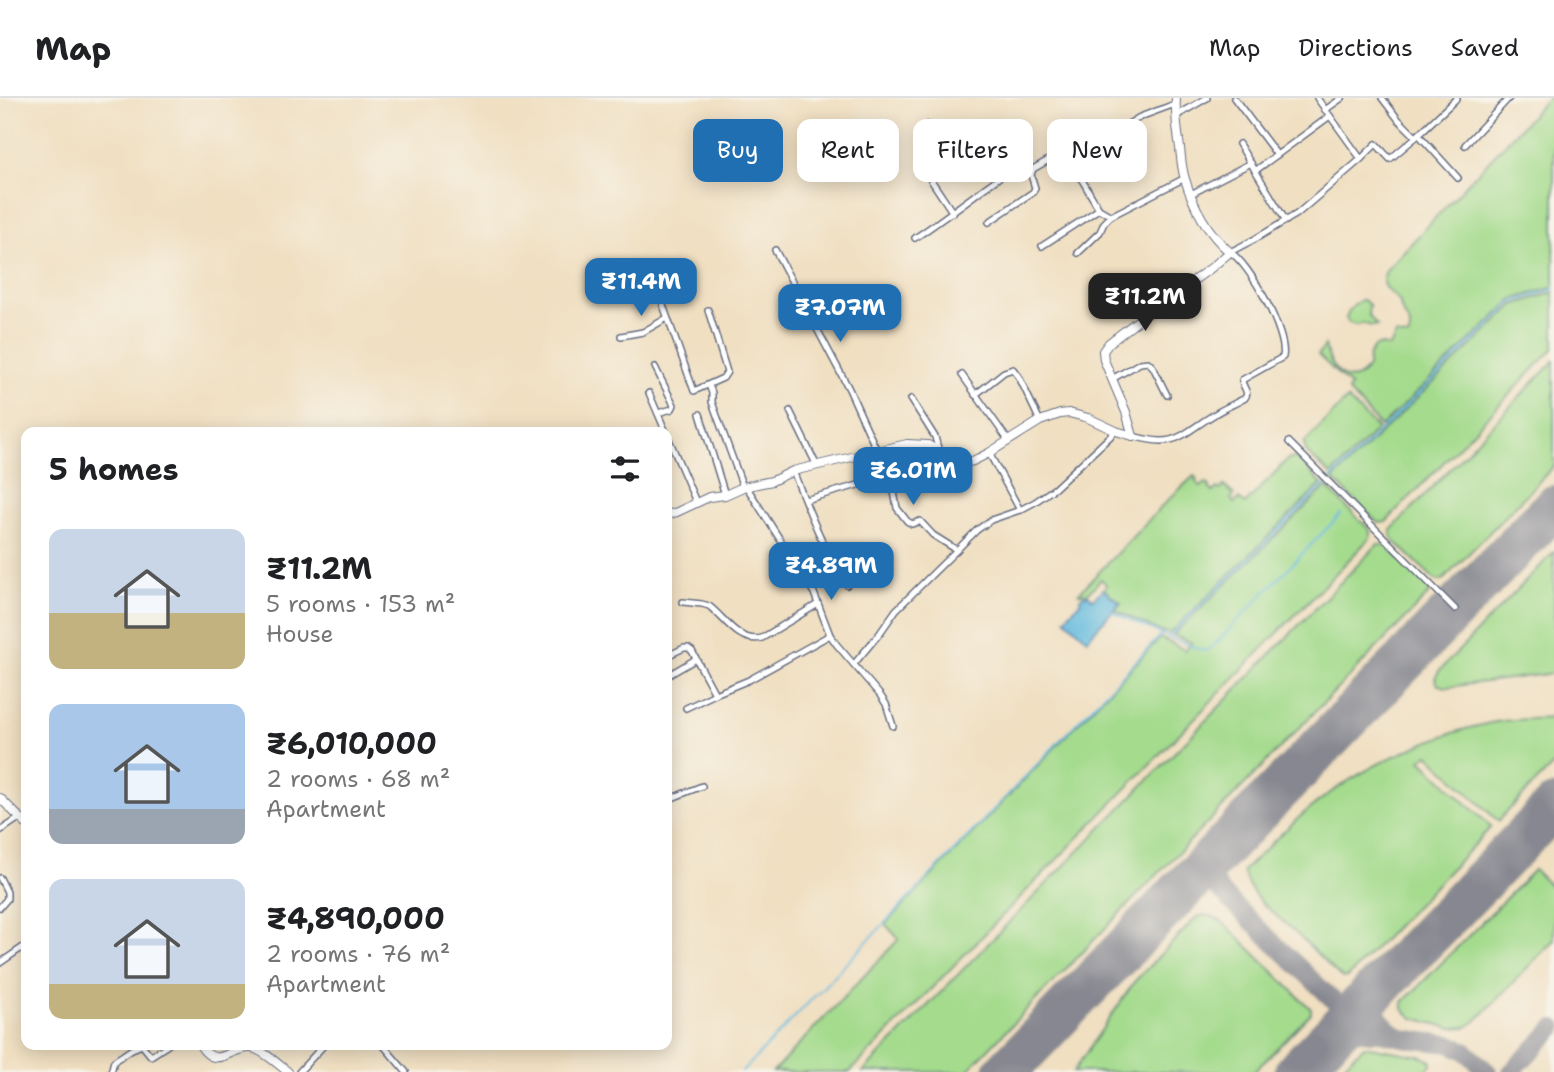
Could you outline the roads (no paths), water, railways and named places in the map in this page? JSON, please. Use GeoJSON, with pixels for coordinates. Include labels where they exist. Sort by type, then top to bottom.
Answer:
{"type":"FeatureCollection","features":[{"type":"Feature","properties":{"kind":"street"},"geometry":{"type":"LineString","coordinates":[[1176,116],[1207,98]]}},
{"type":"Feature","properties":{"kind":"street"},"geometry":{"type":"LineString","coordinates":[[1234,98],[1277,155]]}},
{"type":"Feature","properties":{"kind":"street"},"geometry":{"type":"LineString","coordinates":[[1317,98],[1362,159]]}},
{"type":"Feature","properties":{"kind":"street"},"geometry":{"type":"LineString","coordinates":[[1325,110],[1342,98]]}},
{"type":"Feature","properties":{"kind":"street"},"geometry":{"type":"LineString","coordinates":[[1382,98],[1398,119],[1458,178]]}},
{"type":"Feature","properties":{"kind":"street"},"geometry":{"type":"LineString","coordinates":[[1133,436],[1102,355],[1109,343],[1230,252],[1297,214],[1376,145],[1390,159],[1457,98]]}},
{"type":"Feature","properties":{"kind":"street"},"geometry":{"type":"LineString","coordinates":[[1465,145],[1502,101],[1509,98]]}},
{"type":"Feature","properties":{"kind":"street"},"geometry":{"type":"LineString","coordinates":[[672,514],[709,496],[725,495],[744,487],[772,481],[816,464],[907,444],[928,445],[949,458],[964,463],[973,461],[1040,421],[1069,413],[1155,442],[1176,439],[1245,398],[1247,395],[1242,380],[1283,357],[1284,348],[1274,317],[1246,267],[1218,243],[1210,232],[1191,194],[1185,178],[1175,101],[1137,119]]}},
{"type":"Feature","properties":{"kind":"street"},"geometry":{"type":"LineString","coordinates":[[1255,171],[1330,116]]}},
{"type":"Feature","properties":{"kind":"street"},"geometry":{"type":"LineString","coordinates":[[1239,144],[1286,221]]}},
{"type":"Feature","properties":{"kind":"street"},"geometry":{"type":"LineString","coordinates":[[1033,169],[1047,161]]}},
{"type":"Feature","properties":{"kind":"street"},"geometry":{"type":"LineString","coordinates":[[1191,194],[1251,163]]}},
{"type":"Feature","properties":{"kind":"street"},"geometry":{"type":"LineString","coordinates":[[1078,253],[1111,216],[1185,178]]}},
{"type":"Feature","properties":{"kind":"street"},"geometry":{"type":"LineString","coordinates":[[932,182],[953,213]]}},
{"type":"Feature","properties":{"kind":"street"},"geometry":{"type":"LineString","coordinates":[[915,238],[953,213],[991,182]]}},
{"type":"Feature","properties":{"kind":"street"},"geometry":{"type":"LineString","coordinates":[[989,222],[1033,192],[1033,182]]}},
{"type":"Feature","properties":{"kind":"street"},"geometry":{"type":"LineString","coordinates":[[1083,182],[1099,209],[1111,216]]}},
{"type":"Feature","properties":{"kind":"street"},"geometry":{"type":"LineString","coordinates":[[1042,246],[1099,209]]}},
{"type":"Feature","properties":{"kind":"street"},"geometry":{"type":"LineString","coordinates":[[775,250],[882,450],[897,508],[907,521],[912,524],[920,521],[933,535],[957,550]]}},
{"type":"Feature","properties":{"kind":"street"},"geometry":{"type":"LineString","coordinates":[[663,305],[694,391],[723,378],[727,372],[708,310]]}},
{"type":"Feature","properties":{"kind":"street"},"geometry":{"type":"LineString","coordinates":[[621,336],[643,332],[667,318]]}},
{"type":"Feature","properties":{"kind":"street"},"geometry":{"type":"LineString","coordinates":[[1112,379],[1140,362],[1148,362],[1167,396]]}},
{"type":"Feature","properties":{"kind":"street"},"geometry":{"type":"LineString","coordinates":[[655,367],[674,405],[671,409],[658,413]]}},
{"type":"Feature","properties":{"kind":"street"},"geometry":{"type":"LineString","coordinates":[[975,395],[1004,372],[1013,369],[1040,421]]}},
{"type":"Feature","properties":{"kind":"street"},"geometry":{"type":"LineString","coordinates":[[962,375],[1008,440]]}},
{"type":"Feature","properties":{"kind":"street"},"geometry":{"type":"LineString","coordinates":[[709,385],[712,402],[744,487],[814,593],[830,635],[886,704],[893,726]]}},
{"type":"Feature","properties":{"kind":"street"},"geometry":{"type":"LineString","coordinates":[[649,393],[664,427]]}},
{"type":"Feature","properties":{"kind":"street"},"geometry":{"type":"LineString","coordinates":[[911,399],[930,428],[939,452]]}},
{"type":"Feature","properties":{"kind":"street"},"geometry":{"type":"LineString","coordinates":[[790,411],[816,464]]}},
{"type":"Feature","properties":{"kind":"street"},"geometry":{"type":"LineString","coordinates":[[700,414],[725,495]]}},
{"type":"Feature","properties":{"kind":"street"},"geometry":{"type":"LineString","coordinates":[[854,664],[896,610],[977,530],[991,520],[1035,502],[1055,488],[1116,431]]}},
{"type":"Feature","properties":{"kind":"street"},"geometry":{"type":"LineString","coordinates":[[1289,442],[1455,609]]}},
{"type":"Feature","properties":{"kind":"street"},"geometry":{"type":"LineString","coordinates":[[672,446],[696,502]]}},
{"type":"Feature","properties":{"kind":"street"},"geometry":{"type":"LineString","coordinates":[[989,453],[1020,510]]}},
{"type":"Feature","properties":{"kind":"street"},"geometry":{"type":"LineString","coordinates":[[793,471],[832,562],[847,584]]}},
{"type":"Feature","properties":{"kind":"street"},"geometry":{"type":"LineString","coordinates":[[805,500],[890,476]]}},
{"type":"Feature","properties":{"kind":"street"},"geometry":{"type":"LineString","coordinates":[[682,602],[709,606],[742,636],[754,640],[762,638],[818,604]]}},
{"type":"Feature","properties":{"kind":"street"},"geometry":{"type":"LineString","coordinates":[[686,708],[749,680],[830,635]]}},
{"type":"Feature","properties":{"kind":"street"},"geometry":{"type":"LineString","coordinates":[[672,654],[684,648],[692,651],[715,694]]}},
{"type":"Feature","properties":{"kind":"street"},"geometry":{"type":"LineString","coordinates":[[672,673],[696,659]]}},
{"type":"Feature","properties":{"kind":"street"},"geometry":{"type":"LineString","coordinates":[[672,798],[702,786]]}},
{"type":"Feature","properties":{"kind":"street"},"geometry":{"type":"LineString","coordinates":[[0,798],[21,817]]}},
{"type":"Feature","properties":{"kind":"street"},"geometry":{"type":"LineString","coordinates":[[0,831],[21,821]]}},
{"type":"Feature","properties":{"kind":"street"},"geometry":{"type":"LineString","coordinates":[[0,878],[7,892],[7,899],[0,907]]}},
{"type":"Feature","properties":{"kind":"street"},"geometry":{"type":"LineString","coordinates":[[0,963],[21,948]]}},
{"type":"Feature","properties":{"kind":"street"},"geometry":{"type":"LineString","coordinates":[[111,1072],[114,1061],[130,1050]]}},
{"type":"Feature","properties":{"kind":"street"},"geometry":{"type":"LineString","coordinates":[[146,1050],[151,1056],[160,1050]]}},
{"type":"Feature","properties":{"kind":"street"},"geometry":{"type":"LineString","coordinates":[[203,1050],[206,1056],[213,1060],[225,1059],[241,1050]]}},
{"type":"Feature","properties":{"kind":"street"},"geometry":{"type":"LineString","coordinates":[[259,1050],[288,1072]]}},
{"type":"Feature","properties":{"kind":"street"},"geometry":{"type":"LineString","coordinates":[[299,1072],[319,1050]]}},
{"type":"Feature","properties":{"kind":"street"},"geometry":{"type":"LineString","coordinates":[[387,1050],[407,1072]]}},
{"type":"Feature","properties":{"kind":"water"},"geometry":{"type":"Polygon","coordinates":[[[1103,589],[1120,603],[1087,639],[1065,619],[1080,602],[1080,598],[1087,594],[1093,599],[1103,589]]]}},
{"type":"Feature","properties":{"kind":"waterway"},"geometry":{"type":"LineString","coordinates":[[1168,637],[1508,307],[1514,302],[1554,289]]}},
{"type":"Feature","properties":{"kind":"waterway"},"geometry":{"type":"LineString","coordinates":[[1113,612],[1168,637],[1205,651],[1210,649],[1341,514]]}},
{"type":"Feature","properties":{"kind":"waterway"},"geometry":{"type":"LineString","coordinates":[[742,1072],[1162,634]]}}]}
